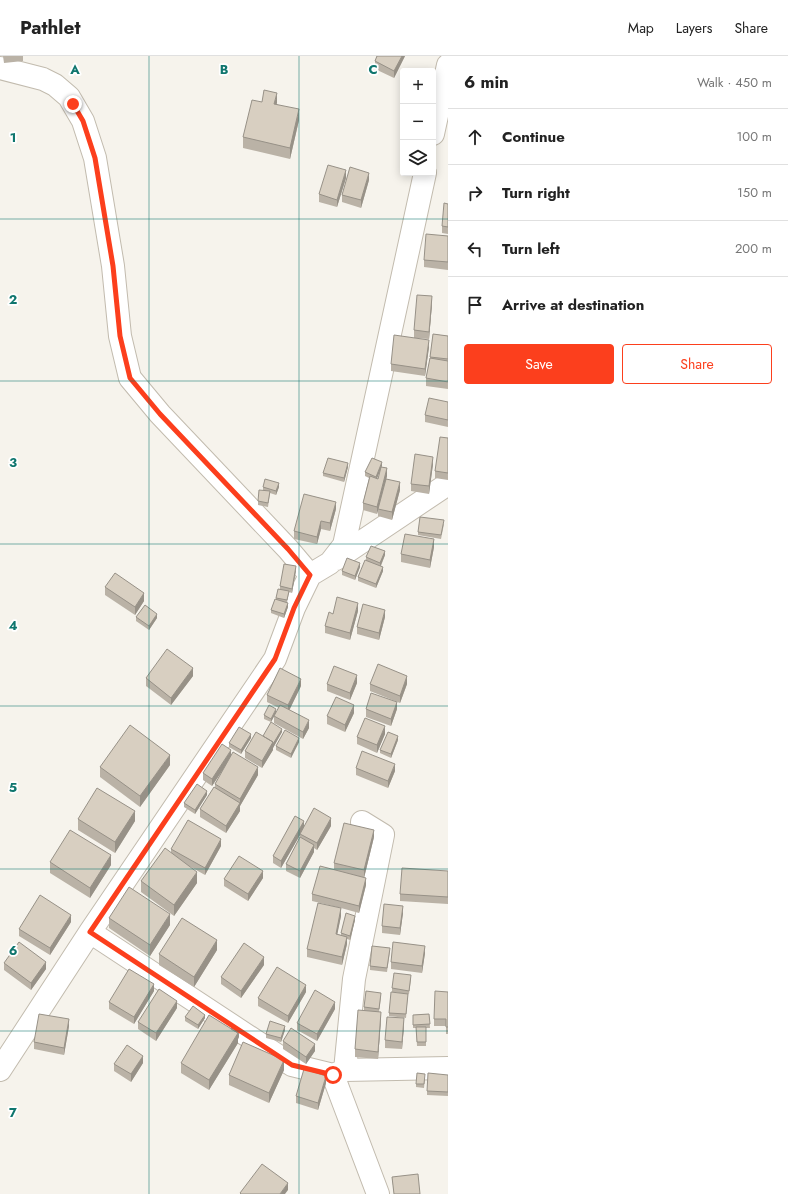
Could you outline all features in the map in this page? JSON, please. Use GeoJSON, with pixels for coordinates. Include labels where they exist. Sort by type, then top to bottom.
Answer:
{"type":"FeatureCollection","features":[{"type":"Feature","properties":{"kind":"street"},"geometry":{"type":"LineString","coordinates":[[436,120],[448,65]]}},
{"type":"Feature","properties":{"kind":"street"},"geometry":{"type":"LineString","coordinates":[[0,68],[43,79],[55,85],[69,97],[83,121],[95,158],[113,266],[120,336],[130,378],[160,414],[288,549],[310,575]]}},
{"type":"Feature","properties":{"kind":"street"},"geometry":{"type":"LineString","coordinates":[[330,563],[344,545],[424,176]]}},
{"type":"Feature","properties":{"kind":"street"},"geometry":{"type":"LineString","coordinates":[[0,1070],[90,932],[275,659],[294,608],[310,575],[448,484]]}},
{"type":"Feature","properties":{"kind":"street"},"geometry":{"type":"LineString","coordinates":[[362,822],[383,835],[354,979],[339,1073],[378,1194]]}},
{"type":"Feature","properties":{"kind":"street"},"geometry":{"type":"LineString","coordinates":[[90,932],[292,1065],[339,1073],[448,1068]]}},
{"type":"Feature","properties":{"kind":"building"},"geometry":{"type":"Polygon","coordinates":[[[377,56],[402,56],[394,71],[375,61],[377,56]]]}},
{"type":"Feature","properties":{"kind":"building"},"geometry":{"type":"Polygon","coordinates":[[[264,90],[277,93],[274,104],[299,109],[290,148],[243,137],[252,100],[262,102],[264,90]]]}},
{"type":"Feature","properties":{"kind":"building"},"geometry":{"type":"Polygon","coordinates":[[[328,165],[346,170],[337,200],[319,194],[328,165]]]}},
{"type":"Feature","properties":{"kind":"building"},"geometry":{"type":"Polygon","coordinates":[[[350,167],[369,173],[361,200],[342,195],[350,167]]]}},
{"type":"Feature","properties":{"kind":"building"},"geometry":{"type":"Polygon","coordinates":[[[444,203],[448,204],[448,227],[442,226],[444,203]]]}},
{"type":"Feature","properties":{"kind":"building"},"geometry":{"type":"Polygon","coordinates":[[[426,234],[448,236],[448,262],[424,260],[426,234]]]}},
{"type":"Feature","properties":{"kind":"building"},"geometry":{"type":"Polygon","coordinates":[[[417,295],[432,296],[429,332],[414,330],[417,295]]]}},
{"type":"Feature","properties":{"kind":"building"},"geometry":{"type":"Polygon","coordinates":[[[433,334],[448,336],[448,359],[430,357],[433,334]]]}},
{"type":"Feature","properties":{"kind":"building"},"geometry":{"type":"Polygon","coordinates":[[[394,335],[429,340],[425,369],[391,364],[394,335]]]}},
{"type":"Feature","properties":{"kind":"building"},"geometry":{"type":"Polygon","coordinates":[[[430,358],[448,361],[448,382],[426,378],[430,358]]]}},
{"type":"Feature","properties":{"kind":"building"},"geometry":{"type":"Polygon","coordinates":[[[429,398],[448,402],[448,420],[425,415],[429,398]]]}},
{"type":"Feature","properties":{"kind":"building"},"geometry":{"type":"Polygon","coordinates":[[[440,437],[448,438],[448,473],[435,471],[440,437]]]}},
{"type":"Feature","properties":{"kind":"building"},"geometry":{"type":"Polygon","coordinates":[[[415,454],[433,457],[429,486],[411,484],[415,454]]]}},
{"type":"Feature","properties":{"kind":"building"},"geometry":{"type":"Polygon","coordinates":[[[328,458],[348,463],[344,478],[323,473],[328,458]]]}},
{"type":"Feature","properties":{"kind":"building"},"geometry":{"type":"Polygon","coordinates":[[[372,458],[382,462],[376,477],[365,472],[372,458]]]}},
{"type":"Feature","properties":{"kind":"building"},"geometry":{"type":"Polygon","coordinates":[[[381,467],[387,468],[377,507],[363,503],[370,476],[378,479],[381,467]]]}},
{"type":"Feature","properties":{"kind":"building"},"geometry":{"type":"Polygon","coordinates":[[[265,479],[279,483],[276,491],[263,487],[265,479]]]}},
{"type":"Feature","properties":{"kind":"building"},"geometry":{"type":"Polygon","coordinates":[[[386,479],[400,482],[392,512],[378,509],[386,479]]]}},
{"type":"Feature","properties":{"kind":"building"},"geometry":{"type":"Polygon","coordinates":[[[259,490],[270,491],[268,503],[258,501],[259,490]]]}},
{"type":"Feature","properties":{"kind":"building"},"geometry":{"type":"Polygon","coordinates":[[[304,494],[336,502],[330,523],[321,521],[317,537],[294,531],[304,494]]]}},
{"type":"Feature","properties":{"kind":"building"},"geometry":{"type":"Polygon","coordinates":[[[420,517],[444,520],[441,535],[418,532],[420,517]]]}},
{"type":"Feature","properties":{"kind":"building"},"geometry":{"type":"Polygon","coordinates":[[[405,534],[434,539],[430,560],[401,554],[405,534]]]}},
{"type":"Feature","properties":{"kind":"building"},"geometry":{"type":"Polygon","coordinates":[[[371,546],[385,551],[380,563],[366,557],[371,546]]]}},
{"type":"Feature","properties":{"kind":"building"},"geometry":{"type":"Polygon","coordinates":[[[347,558],[360,563],[355,576],[342,571],[347,558]]]}},
{"type":"Feature","properties":{"kind":"building"},"geometry":{"type":"Polygon","coordinates":[[[365,560],[383,567],[376,584],[358,577],[365,560]]]}},
{"type":"Feature","properties":{"kind":"building"},"geometry":{"type":"Polygon","coordinates":[[[284,564],[296,566],[292,589],[280,586],[284,564]]]}},
{"type":"Feature","properties":{"kind":"building"},"geometry":{"type":"Polygon","coordinates":[[[115,573],[144,593],[135,607],[105,587],[115,573]]]}},
{"type":"Feature","properties":{"kind":"building"},"geometry":{"type":"Polygon","coordinates":[[[278,589],[289,591],[287,600],[276,598],[278,589]]]}},
{"type":"Feature","properties":{"kind":"building"},"geometry":{"type":"Polygon","coordinates":[[[337,597],[358,603],[350,633],[325,626],[329,612],[333,614],[337,597]]]}},
{"type":"Feature","properties":{"kind":"building"},"geometry":{"type":"Polygon","coordinates":[[[275,599],[288,603],[284,614],[271,610],[275,599]]]}},
{"type":"Feature","properties":{"kind":"building"},"geometry":{"type":"Polygon","coordinates":[[[363,604],[385,610],[379,633],[357,627],[363,604]]]}},
{"type":"Feature","properties":{"kind":"building"},"geometry":{"type":"Polygon","coordinates":[[[145,605],[157,614],[149,626],[136,617],[145,605]]]}},
{"type":"Feature","properties":{"kind":"building"},"geometry":{"type":"Polygon","coordinates":[[[167,649],[193,668],[171,698],[146,678],[167,649]]]}},
{"type":"Feature","properties":{"kind":"building"},"geometry":{"type":"Polygon","coordinates":[[[378,664],[407,676],[400,696],[370,684],[378,664]]]}},
{"type":"Feature","properties":{"kind":"building"},"geometry":{"type":"Polygon","coordinates":[[[334,666],[357,675],[350,693],[327,684],[334,666]]]}},
{"type":"Feature","properties":{"kind":"building"},"geometry":{"type":"Polygon","coordinates":[[[280,668],[301,679],[288,705],[267,695],[280,668]]]}},
{"type":"Feature","properties":{"kind":"building"},"geometry":{"type":"Polygon","coordinates":[[[371,693],[397,702],[391,719],[366,709],[371,693]]]}},
{"type":"Feature","properties":{"kind":"building"},"geometry":{"type":"Polygon","coordinates":[[[336,697],[354,705],[345,725],[327,716],[336,697]]]}},
{"type":"Feature","properties":{"kind":"building"},"geometry":{"type":"Polygon","coordinates":[[[269,705],[276,709],[271,719],[264,715],[269,705]]]}},
{"type":"Feature","properties":{"kind":"building"},"geometry":{"type":"Polygon","coordinates":[[[280,705],[309,720],[303,732],[274,716],[280,705]]]}},
{"type":"Feature","properties":{"kind":"building"},"geometry":{"type":"Polygon","coordinates":[[[365,718],[385,726],[377,745],[357,737],[365,718]]]}},
{"type":"Feature","properties":{"kind":"building"},"geometry":{"type":"Polygon","coordinates":[[[271,722],[282,729],[273,744],[273,742],[263,736],[271,722]]]}},
{"type":"Feature","properties":{"kind":"building"},"geometry":{"type":"Polygon","coordinates":[[[130,725],[170,755],[140,796],[100,767],[130,725]]]}},
{"type":"Feature","properties":{"kind":"building"},"geometry":{"type":"Polygon","coordinates":[[[239,727],[251,734],[241,750],[229,743],[239,727]]]}},
{"type":"Feature","properties":{"kind":"building"},"geometry":{"type":"Polygon","coordinates":[[[285,730],[299,738],[291,754],[276,746],[285,730]]]}},
{"type":"Feature","properties":{"kind":"building"},"geometry":{"type":"Polygon","coordinates":[[[256,732],[273,742],[262,761],[245,751],[256,732]]]}},
{"type":"Feature","properties":{"kind":"building"},"geometry":{"type":"Polygon","coordinates":[[[388,732],[398,736],[391,754],[380,750],[388,732]]]}},
{"type":"Feature","properties":{"kind":"building"},"geometry":{"type":"Polygon","coordinates":[[[222,744],[231,750],[212,779],[203,773],[222,744]]]}},
{"type":"Feature","properties":{"kind":"building"},"geometry":{"type":"Polygon","coordinates":[[[362,751],[395,764],[388,781],[356,768],[362,751]]]}},
{"type":"Feature","properties":{"kind":"building"},"geometry":{"type":"Polygon","coordinates":[[[233,752],[258,767],[240,799],[215,784],[233,752]]]}},
{"type":"Feature","properties":{"kind":"building"},"geometry":{"type":"Polygon","coordinates":[[[197,784],[207,791],[195,810],[184,803],[197,784]]]}},
{"type":"Feature","properties":{"kind":"building"},"geometry":{"type":"Polygon","coordinates":[[[214,787],[240,803],[226,826],[200,809],[214,787]]]}},
{"type":"Feature","properties":{"kind":"building"},"geometry":{"type":"Polygon","coordinates":[[[97,788],[135,811],[115,842],[78,819],[97,788]]]}},
{"type":"Feature","properties":{"kind":"building"},"geometry":{"type":"Polygon","coordinates":[[[314,808],[331,818],[317,843],[300,834],[314,808]]]}},
{"type":"Feature","properties":{"kind":"building"},"geometry":{"type":"Polygon","coordinates":[[[295,816],[304,821],[281,861],[273,856],[295,816]]]}},
{"type":"Feature","properties":{"kind":"building"},"geometry":{"type":"Polygon","coordinates":[[[188,820],[221,839],[205,868],[171,849],[188,820]]]}},
{"type":"Feature","properties":{"kind":"building"},"geometry":{"type":"Polygon","coordinates":[[[344,823],[374,830],[364,870],[334,863],[344,823]]]}},
{"type":"Feature","properties":{"kind":"building"},"geometry":{"type":"Polygon","coordinates":[[[70,830],[111,855],[90,888],[50,862],[70,830]]]}},
{"type":"Feature","properties":{"kind":"building"},"geometry":{"type":"Polygon","coordinates":[[[300,837],[314,845],[300,871],[286,864],[300,837]]]}},
{"type":"Feature","properties":{"kind":"building"},"geometry":{"type":"Polygon","coordinates":[[[165,848],[197,872],[174,905],[141,881],[165,848]]]}},
{"type":"Feature","properties":{"kind":"building"},"geometry":{"type":"Polygon","coordinates":[[[239,856],[263,871],[248,894],[224,879],[239,856]]]}},
{"type":"Feature","properties":{"kind":"building"},"geometry":{"type":"Polygon","coordinates":[[[320,866],[366,878],[359,906],[312,894],[320,866]]]}},
{"type":"Feature","properties":{"kind":"building"},"geometry":{"type":"Polygon","coordinates":[[[402,868],[448,871],[448,897],[400,894],[402,868]]]}},
{"type":"Feature","properties":{"kind":"building"},"geometry":{"type":"Polygon","coordinates":[[[129,887],[170,914],[150,945],[109,918],[129,887]]]}},
{"type":"Feature","properties":{"kind":"building"},"geometry":{"type":"Polygon","coordinates":[[[40,895],[71,915],[50,948],[19,929],[40,895]]]}},
{"type":"Feature","properties":{"kind":"building"},"geometry":{"type":"Polygon","coordinates":[[[318,903],[341,908],[336,934],[347,937],[342,957],[307,949],[318,903]]]}},
{"type":"Feature","properties":{"kind":"building"},"geometry":{"type":"Polygon","coordinates":[[[384,904],[403,906],[400,928],[382,926],[384,904]]]}},
{"type":"Feature","properties":{"kind":"building"},"geometry":{"type":"Polygon","coordinates":[[[346,913],[355,916],[350,936],[341,933],[346,913]]]}},
{"type":"Feature","properties":{"kind":"building"},"geometry":{"type":"Polygon","coordinates":[[[182,918],[217,940],[194,977],[159,954],[182,918]]]}},
{"type":"Feature","properties":{"kind":"building"},"geometry":{"type":"Polygon","coordinates":[[[19,942],[46,962],[31,983],[4,963],[19,942]]]}},
{"type":"Feature","properties":{"kind":"building"},"geometry":{"type":"Polygon","coordinates":[[[393,942],[425,946],[422,966],[391,962],[393,942]]]}},
{"type":"Feature","properties":{"kind":"building"},"geometry":{"type":"Polygon","coordinates":[[[244,943],[264,957],[241,991],[221,977],[244,943]]]}},
{"type":"Feature","properties":{"kind":"building"},"geometry":{"type":"Polygon","coordinates":[[[372,946],[390,948],[387,968],[370,966],[372,946]]]}},
{"type":"Feature","properties":{"kind":"building"},"geometry":{"type":"Polygon","coordinates":[[[277,967],[306,985],[288,1016],[258,998],[277,967]]]}},
{"type":"Feature","properties":{"kind":"building"},"geometry":{"type":"Polygon","coordinates":[[[129,969],[154,984],[134,1017],[109,1002],[129,969]]]}},
{"type":"Feature","properties":{"kind":"building"},"geometry":{"type":"Polygon","coordinates":[[[394,973],[411,975],[409,991],[392,988],[394,973]]]}},
{"type":"Feature","properties":{"kind":"building"},"geometry":{"type":"Polygon","coordinates":[[[159,989],[177,1001],[156,1033],[138,1022],[159,989]]]}},
{"type":"Feature","properties":{"kind":"building"},"geometry":{"type":"Polygon","coordinates":[[[315,990],[335,1002],[317,1034],[297,1023],[315,990]]]}},
{"type":"Feature","properties":{"kind":"building"},"geometry":{"type":"Polygon","coordinates":[[[366,991],[381,993],[379,1009],[364,1007],[366,991]]]}},
{"type":"Feature","properties":{"kind":"building"},"geometry":{"type":"Polygon","coordinates":[[[435,991],[448,992],[448,1027],[446,1027],[446,1019],[434,1019],[435,991]]]}},
{"type":"Feature","properties":{"kind":"building"},"geometry":{"type":"Polygon","coordinates":[[[391,992],[408,994],[406,1014],[389,1013],[391,992]]]}},
{"type":"Feature","properties":{"kind":"building"},"geometry":{"type":"Polygon","coordinates":[[[193,1006],[205,1015],[198,1025],[185,1017],[193,1006]]]}},
{"type":"Feature","properties":{"kind":"building"},"geometry":{"type":"Polygon","coordinates":[[[358,1010],[381,1012],[378,1052],[355,1049],[358,1010]]]}},
{"type":"Feature","properties":{"kind":"building"},"geometry":{"type":"Polygon","coordinates":[[[39,1014],[69,1019],[64,1048],[34,1042],[39,1014]]]}},
{"type":"Feature","properties":{"kind":"building"},"geometry":{"type":"Polygon","coordinates":[[[429,1014],[430,1024],[413,1025],[413,1015],[429,1014]]]}},
{"type":"Feature","properties":{"kind":"building"},"geometry":{"type":"Polygon","coordinates":[[[209,1015],[238,1033],[209,1080],[181,1063],[209,1015]]]}},
{"type":"Feature","properties":{"kind":"building"},"geometry":{"type":"Polygon","coordinates":[[[387,1017],[404,1018],[402,1042],[385,1040],[387,1017]]]}},
{"type":"Feature","properties":{"kind":"building"},"geometry":{"type":"Polygon","coordinates":[[[270,1021],[285,1026],[281,1038],[266,1034],[270,1021]]]}},
{"type":"Feature","properties":{"kind":"building"},"geometry":{"type":"Polygon","coordinates":[[[416,1027],[426,1027],[426,1042],[417,1042],[416,1027]]]}},
{"type":"Feature","properties":{"kind":"building"},"geometry":{"type":"Polygon","coordinates":[[[291,1028],[315,1044],[306,1057],[283,1041],[291,1028]]]}},
{"type":"Feature","properties":{"kind":"building"},"geometry":{"type":"Polygon","coordinates":[[[243,1042],[284,1060],[269,1093],[229,1075],[243,1042]]]}},
{"type":"Feature","properties":{"kind":"building"},"geometry":{"type":"Polygon","coordinates":[[[127,1045],[143,1056],[131,1074],[114,1064],[127,1045]]]}},
{"type":"Feature","properties":{"kind":"building"},"geometry":{"type":"Polygon","coordinates":[[[304,1069],[326,1076],[318,1103],[296,1096],[304,1069]]]}},
{"type":"Feature","properties":{"kind":"building"},"geometry":{"type":"Polygon","coordinates":[[[417,1073],[425,1074],[424,1084],[416,1084],[417,1073]]]}},
{"type":"Feature","properties":{"kind":"building"},"geometry":{"type":"Polygon","coordinates":[[[428,1073],[448,1075],[448,1092],[427,1091],[428,1073]]]}},
{"type":"Feature","properties":{"kind":"building"},"geometry":{"type":"Polygon","coordinates":[[[262,1164],[288,1183],[280,1194],[241,1194],[240,1193],[262,1164]]]}},
{"type":"Feature","properties":{"kind":"building"},"geometry":{"type":"Polygon","coordinates":[[[418,1174],[420,1194],[394,1194],[392,1177],[418,1174]]]}},
{"type":"Feature","properties":{"kind":"route"},"geometry":{"type":"LineString","coordinates":[[73,104],[83,121],[95,158],[113,266],[120,336],[130,378],[160,414],[288,549],[310,575],[294,608],[275,659],[90,932],[292,1065],[333,1075]]}}]}
